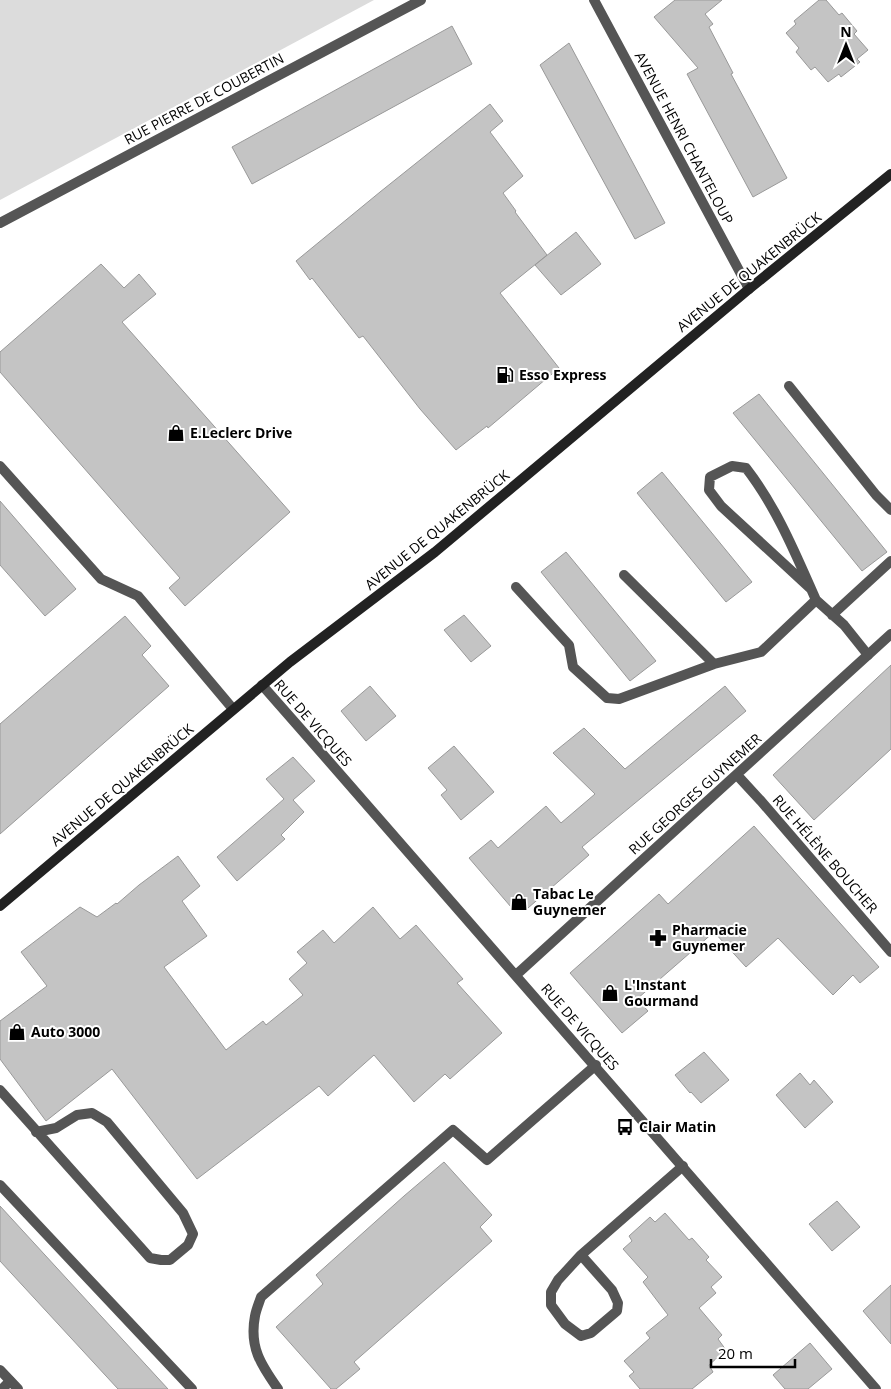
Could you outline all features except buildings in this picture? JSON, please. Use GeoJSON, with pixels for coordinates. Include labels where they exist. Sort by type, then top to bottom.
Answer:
{"type":"FeatureCollection","features":[{"type":"Feature","properties":{"kind":"main road","name":"AVENUE DE QUAKENBRÜCK"},"geometry":{"type":"LineString","coordinates":[[0,906],[262,685],[435,552],[749,289],[891,174]]}},
{"type":"Feature","properties":{"kind":"street","name":"RUE PIERRE DE COUBERTIN"},"geometry":{"type":"LineString","coordinates":[[0,222],[422,0]]}},
{"type":"Feature","properties":{"kind":"street","name":"AVENUE HENRI CHANTELOUP"},"geometry":{"type":"LineString","coordinates":[[594,0],[749,289]]}},
{"type":"Feature","properties":{"kind":"street"},"geometry":{"type":"LineString","coordinates":[[789,386],[876,495],[891,510]]}},
{"type":"Feature","properties":{"kind":"street"},"geometry":{"type":"LineString","coordinates":[[0,466],[101,579],[138,596],[233,709]]}},
{"type":"Feature","properties":{"kind":"street"},"geometry":{"type":"LineString","coordinates":[[810,588],[721,506],[709,490],[710,477],[732,466],[746,468],[758,483],[784,528],[816,600],[844,625],[868,655]]}},
{"type":"Feature","properties":{"kind":"street"},"geometry":{"type":"LineString","coordinates":[[832,615],[891,561]]}},
{"type":"Feature","properties":{"kind":"street"},"geometry":{"type":"LineString","coordinates":[[624,575],[714,664]]}},
{"type":"Feature","properties":{"kind":"street"},"geometry":{"type":"LineString","coordinates":[[516,587],[569,645],[573,667],[607,698],[619,699],[714,664],[761,652],[816,600]]}},
{"type":"Feature","properties":{"kind":"street","name":"RUE GEORGES GUYNEMER"},"geometry":{"type":"LineString","coordinates":[[516,975],[891,634]]}},
{"type":"Feature","properties":{"kind":"street","name":"RUE DE VICQUES"},"geometry":{"type":"LineString","coordinates":[[262,685],[596,1065],[876,1389]]}},
{"type":"Feature","properties":{"kind":"street","name":"RUE HÉLÈNE BOUCHER"},"geometry":{"type":"LineString","coordinates":[[737,775],[891,952]]}},
{"type":"Feature","properties":{"kind":"street"},"geometry":{"type":"LineString","coordinates":[[278,1389],[261,1365],[253,1343],[255,1316],[261,1297],[453,1130],[488,1160],[596,1065]]}},
{"type":"Feature","properties":{"kind":"street"},"geometry":{"type":"LineString","coordinates":[[0,1090],[36,1132],[150,1258],[170,1260],[188,1245],[193,1234],[183,1212],[107,1122],[92,1114],[77,1115],[56,1128],[36,1132]]}},
{"type":"Feature","properties":{"kind":"street"},"geometry":{"type":"LineString","coordinates":[[581,1255],[612,1290],[618,1303],[617,1311],[591,1333],[581,1336],[566,1324],[551,1305],[551,1292],[558,1280],[581,1255],[683,1166]]}},
{"type":"Feature","properties":{"kind":"street"},"geometry":{"type":"LineString","coordinates":[[0,1185],[192,1389]]}},
{"type":"Feature","properties":{"kind":"street"},"geometry":{"type":"LineString","coordinates":[[0,1370],[18,1389]]}},
{"type":"Feature","properties":{"kind":"street"},"geometry":{"type":"LineString","coordinates":[[2,1389],[10,1381]]}},
{"type":"Feature","properties":{"kind":"shaded area"},"geometry":{"type":"Polygon","coordinates":[[[0,0],[374,0],[0,200],[0,0]]]}},
{"type":"Feature","properties":{"kind":"place","name":"Esso Express"},"geometry":{"type":"Point","coordinates":[505,375]}},
{"type":"Feature","properties":{"kind":"place","name":"E.Leclerc Drive"},"geometry":{"type":"Point","coordinates":[176,433]}},
{"type":"Feature","properties":{"kind":"place","name":"Tabac Le Guynemer"},"geometry":{"type":"Point","coordinates":[519,902]}},
{"type":"Feature","properties":{"kind":"place","name":"Pharmacie Guynemer"},"geometry":{"type":"Point","coordinates":[658,938]}},
{"type":"Feature","properties":{"kind":"place","name":"L'Instant Gourmand"},"geometry":{"type":"Point","coordinates":[610,993]}},
{"type":"Feature","properties":{"kind":"place","name":"Auto 3000"},"geometry":{"type":"Point","coordinates":[17,1032]}},
{"type":"Feature","properties":{"kind":"place","name":"Clair Matin"},"geometry":{"type":"Point","coordinates":[625,1127]}}]}
